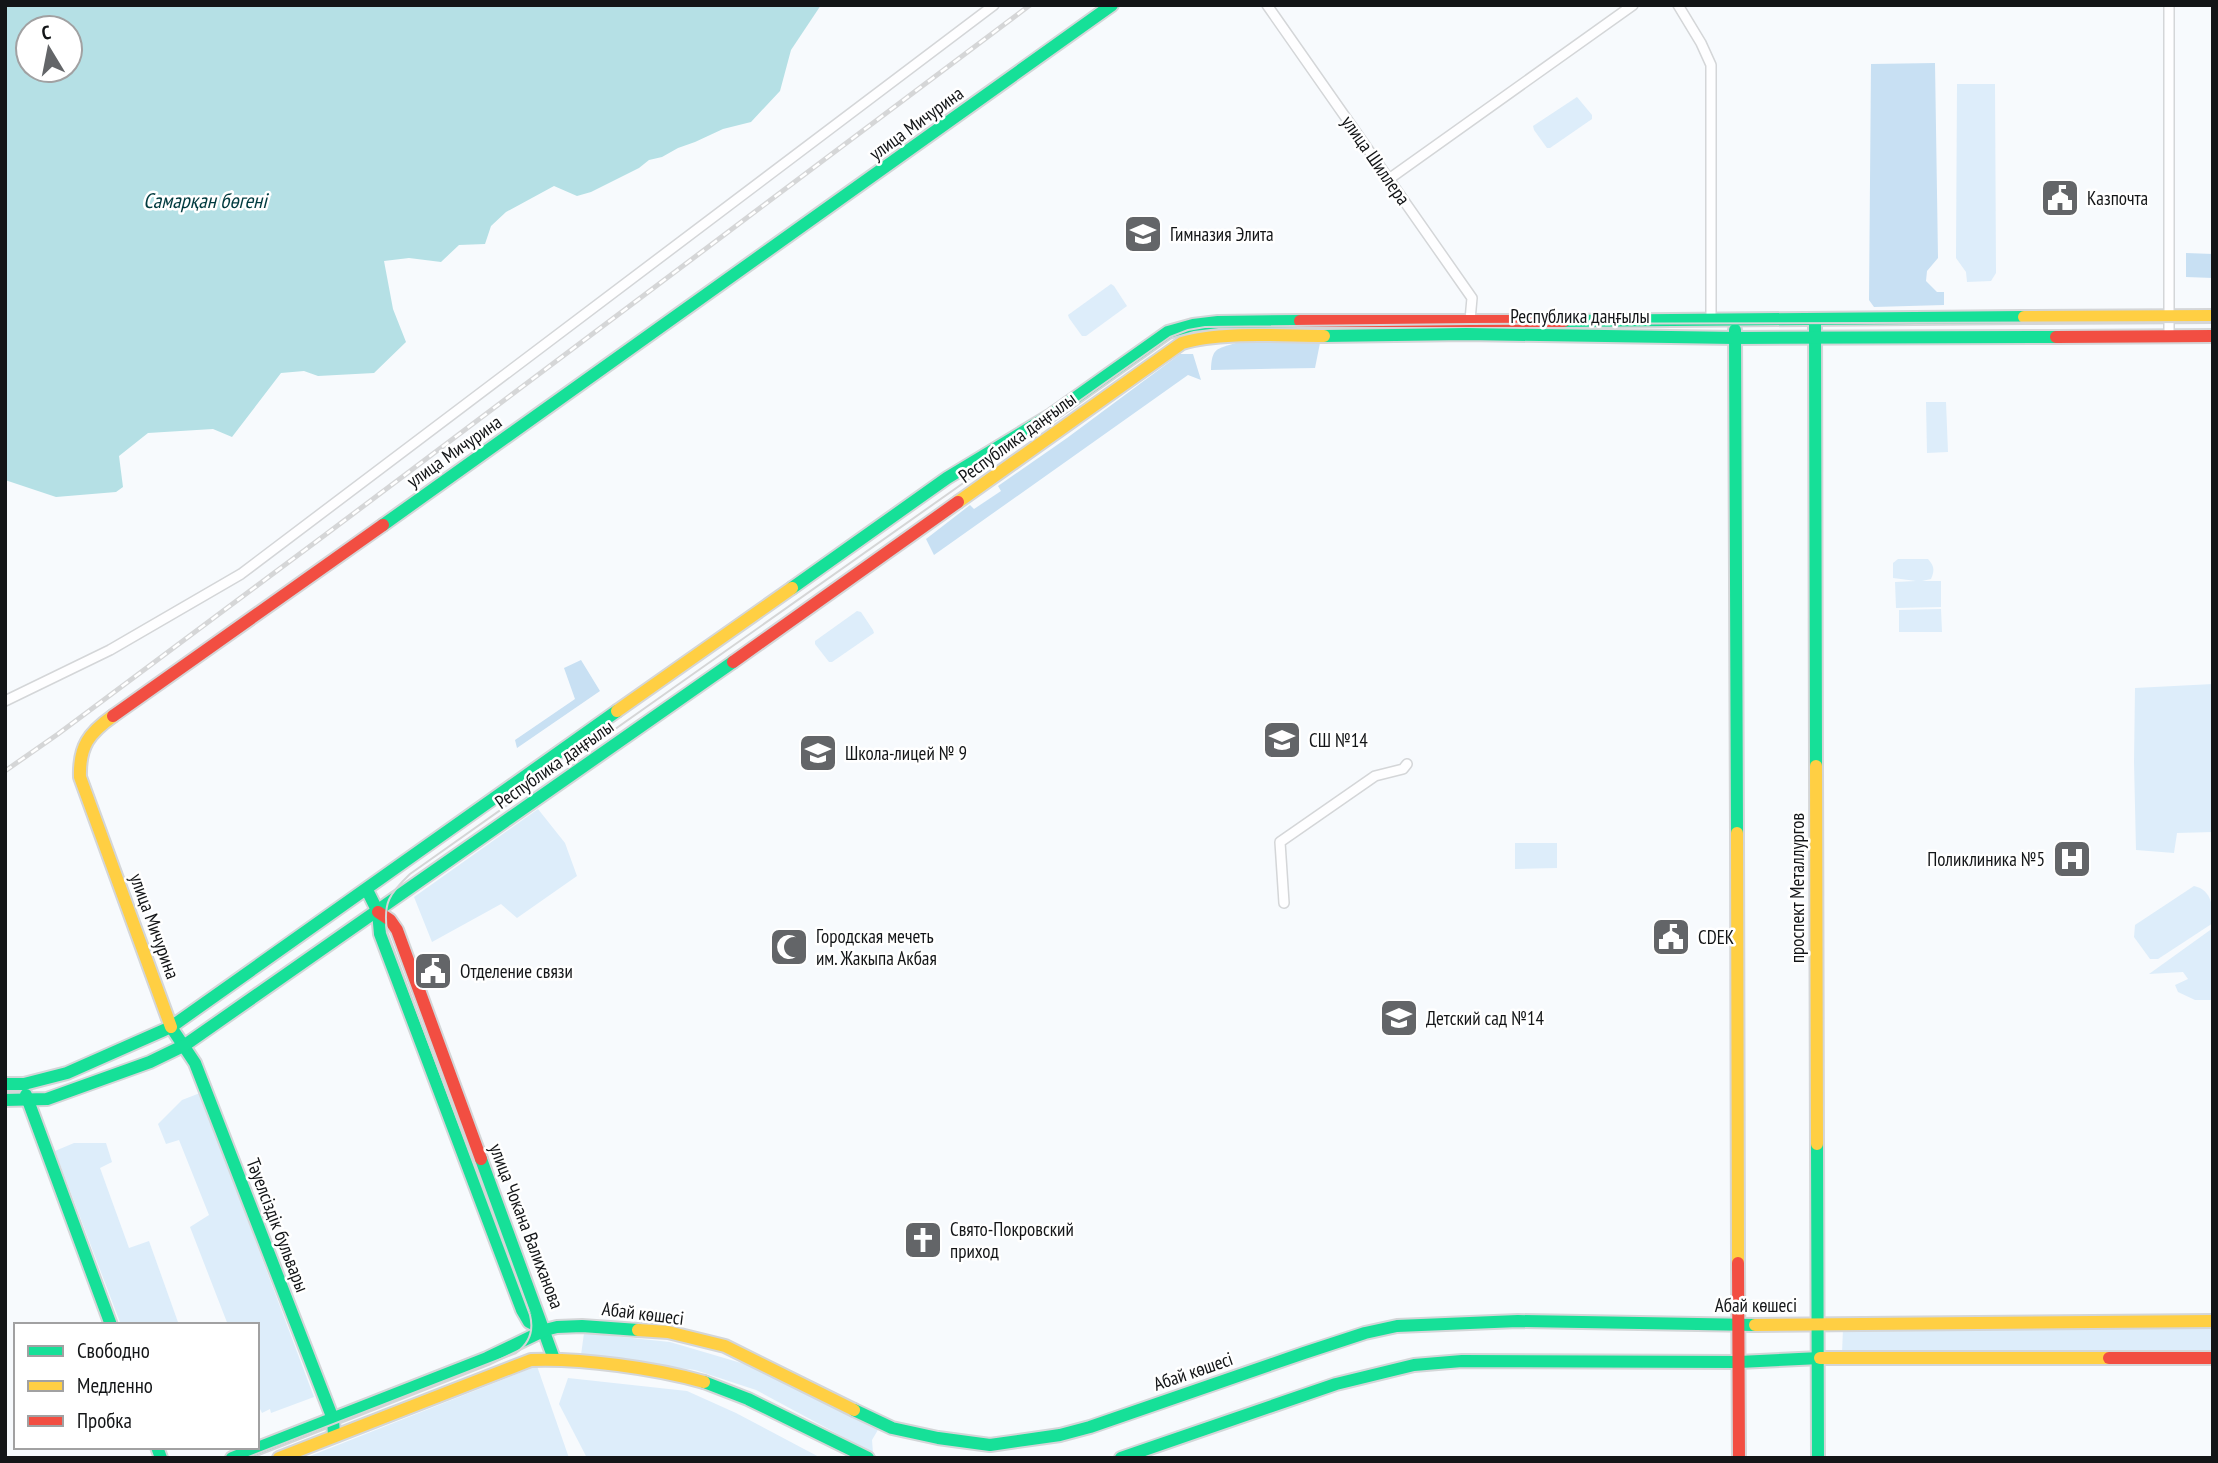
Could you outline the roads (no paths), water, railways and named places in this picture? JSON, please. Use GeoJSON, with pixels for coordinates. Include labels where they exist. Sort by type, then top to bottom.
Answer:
{"type":"FeatureCollection","features":[{"type":"Feature","properties":{"kind":"main road","name":"улица Мичурина"},"geometry":{"type":"LineString","coordinates":[[185,1045],[171,1027],[80,777],[79,756],[87,739],[98,727],[1112,5]]}},
{"type":"Feature","properties":{"kind":"main road","name":"Республика даңғылы"},"geometry":{"type":"LineString","coordinates":[[5,1084],[45,1080],[96,1061],[171,1027],[947,478],[1051,415],[1168,332],[1188,325],[1210,322],[2213,316]]}},
{"type":"Feature","properties":{"kind":"main road","name":"проспект Металлургов"},"geometry":{"type":"LineString","coordinates":[[1815,319],[1818,1458]]}},
{"type":"Feature","properties":{"kind":"main road"},"geometry":{"type":"LineString","coordinates":[[1735,320],[1739,1458]]}},
{"type":"Feature","properties":{"kind":"main road","name":"Республика даңғылы"},"geometry":{"type":"LineString","coordinates":[[5,1100],[47,1099],[150,1062],[185,1045],[378,912],[1182,343],[1222,337],[1466,334],[1735,338],[2213,336]]}},
{"type":"Feature","properties":{"kind":"main road"},"geometry":{"type":"LineString","coordinates":[[367,890],[378,912]]}},
{"type":"Feature","properties":{"kind":"main road"},"geometry":{"type":"LineString","coordinates":[[397,930],[396,911],[403,894]]}},
{"type":"Feature","properties":{"kind":"main road","name":"улица Чокана Валиханова"},"geometry":{"type":"LineString","coordinates":[[378,912],[390,920],[397,930],[545,1330]]}},
{"type":"Feature","properties":{"kind":"main road","name":"улица Чокана Валиханова"},"geometry":{"type":"LineString","coordinates":[[378,912],[380,934],[522,1310],[529,1322],[545,1330]]}},
{"type":"Feature","properties":{"kind":"main road"},"geometry":{"type":"LineString","coordinates":[[359,925],[372,927],[380,934]]}},
{"type":"Feature","properties":{"kind":"main road","name":"Тәуелсіздік бульвары"},"geometry":{"type":"LineString","coordinates":[[185,1045],[195,1063],[333,1419],[334,1436]]}},
{"type":"Feature","properties":{"kind":"main road"},"geometry":{"type":"LineString","coordinates":[[23,1084],[110,1323]]}},
{"type":"Feature","properties":{"kind":"main road"},"geometry":{"type":"LineString","coordinates":[[535,1305],[546,1316],[582,1326]]}},
{"type":"Feature","properties":{"kind":"main road"},"geometry":{"type":"LineString","coordinates":[[516,1344],[524,1332],[522,1310]]}},
{"type":"Feature","properties":{"kind":"main road","name":"Абай көшесі"},"geometry":{"type":"LineString","coordinates":[[259,1448],[557,1327],[582,1326],[668,1332],[724,1346],[892,1428],[990,1451],[1090,1427],[1304,1353],[1365,1333],[1397,1326],[1518,1321],[1740,1325],[2213,1321]]}},
{"type":"Feature","properties":{"kind":"main road"},"geometry":{"type":"LineString","coordinates":[[545,1330],[554,1359]]}},
{"type":"Feature","properties":{"kind":"main road"},"geometry":{"type":"LineString","coordinates":[[1121,1458],[1336,1384],[1414,1365],[1462,1361],[1739,1362],[1818,1358],[2213,1358]]}},
{"type":"Feature","properties":{"kind":"main road"},"geometry":{"type":"LineString","coordinates":[[279,1458],[531,1360],[554,1359],[685,1377],[716,1386],[868,1458]]}},
{"type":"Feature","properties":{"kind":"main road","name":"Абай көшесі"},"geometry":{"type":"LineString","coordinates":[[232,1458],[255,1449]]}},
{"type":"Feature","properties":{"kind":"street"},"geometry":{"type":"LineString","coordinates":[[5,701],[110,650],[241,574],[994,5]]}},
{"type":"Feature","properties":{"kind":"street","name":"улица Шиллера"},"geometry":{"type":"LineString","coordinates":[[1267,5],[1472,298],[1470,320]]}},
{"type":"Feature","properties":{"kind":"street"},"geometry":{"type":"LineString","coordinates":[[1389,179],[1633,5]]}},
{"type":"Feature","properties":{"kind":"street"},"geometry":{"type":"LineString","coordinates":[[1678,5],[1711,65],[1711,320]]}},
{"type":"Feature","properties":{"kind":"street"},"geometry":{"type":"LineString","coordinates":[[2169,5],[2169,336]]}},
{"type":"Feature","properties":{"kind":"street"},"geometry":{"type":"LineString","coordinates":[[1284,902],[1280,842],[1375,776],[1403,769],[1407,764]]}},
{"type":"Feature","properties":{"kind":"water","name":"Самарқан бөгені"},"geometry":{"type":"Polygon","coordinates":[[[5,5],[821,5],[791,50],[780,91],[751,122],[723,129],[662,157],[649,160],[639,168],[591,192],[577,196],[554,186],[506,212],[491,226],[485,244],[459,245],[441,262],[409,258],[384,261],[393,309],[406,342],[374,373],[318,376],[304,371],[281,373],[232,437],[213,429],[148,433],[119,456],[123,487],[116,492],[56,497],[5,480],[5,5]]]}},
{"type":"Feature","properties":{"kind":"tram line"},"geometry":{"type":"LineString","coordinates":[[246,1458],[516,1353],[530,1336],[530,1315],[387,931],[387,906],[397,887],[410,874],[1170,337],[1205,327],[2213,322]]}},
{"type":"Feature","properties":{"kind":"railway"},"geometry":{"type":"LineString","coordinates":[[5,771],[325,535],[1030,5]]}},
{"type":"Feature","properties":{"kind":"place","name":"Казпочта"},"geometry":{"type":"Point","coordinates":[2060,198]}},
{"type":"Feature","properties":{"kind":"place","name":"Гимназия Элита"},"geometry":{"type":"Point","coordinates":[1143,234]}},
{"type":"Feature","properties":{"kind":"place","name":"СШ №14"},"geometry":{"type":"Point","coordinates":[1282,740]}},
{"type":"Feature","properties":{"kind":"place","name":"Школа-лицей № 9"},"geometry":{"type":"Point","coordinates":[818,753]}},
{"type":"Feature","properties":{"kind":"place","name":"Поликлиника №5"},"geometry":{"type":"Point","coordinates":[2072,859]}},
{"type":"Feature","properties":{"kind":"place","name":"CDEK"},"geometry":{"type":"Point","coordinates":[1671,937]}},
{"type":"Feature","properties":{"kind":"place","name":"Городская мечеть им. Жакыпа Акбая"},"geometry":{"type":"Point","coordinates":[789,947]}},
{"type":"Feature","properties":{"kind":"place","name":"Отделение связи"},"geometry":{"type":"Point","coordinates":[433,971]}},
{"type":"Feature","properties":{"kind":"place","name":"Детский сад №14"},"geometry":{"type":"Point","coordinates":[1399,1018]}},
{"type":"Feature","properties":{"kind":"place","name":"Свято-Покровский приход"},"geometry":{"type":"Point","coordinates":[923,1240]}}]}
